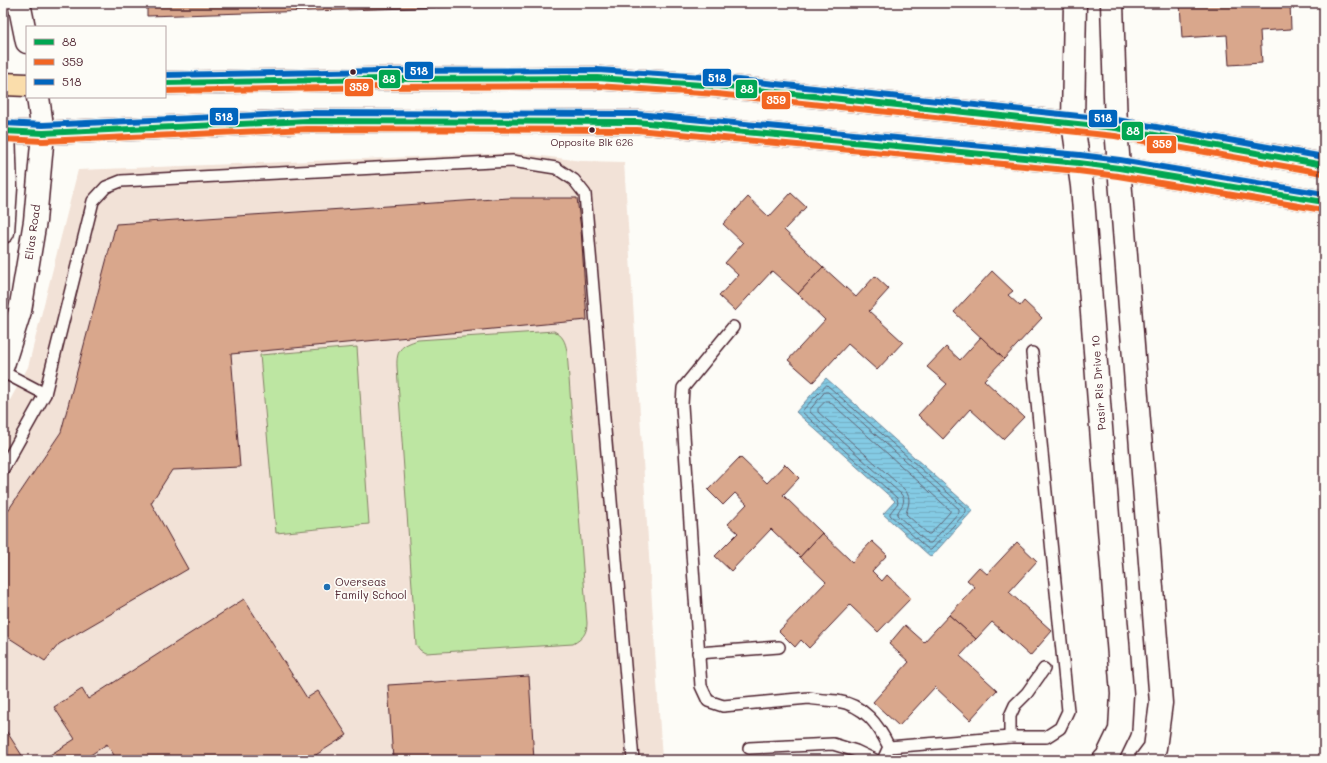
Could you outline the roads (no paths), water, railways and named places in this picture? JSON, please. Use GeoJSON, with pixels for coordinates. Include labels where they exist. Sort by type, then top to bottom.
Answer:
{"type":"FeatureCollection","features":[{"type":"Feature","properties":{"kind":"main road"},"geometry":{"type":"LineString","coordinates":[[166,83],[380,78],[597,78],[718,86],[1116,128],[1324,165]]}},
{"type":"Feature","properties":{"kind":"main road"},"geometry":{"type":"LineString","coordinates":[[3,84],[26,85]]}},
{"type":"Feature","properties":{"kind":"main road"},"geometry":{"type":"LineString","coordinates":[[3,129],[43,132],[307,121],[637,122],[1079,163],[1119,168],[1324,202]]}},
{"type":"Feature","properties":{"kind":"street"},"geometry":{"type":"LineString","coordinates":[[18,3],[26,38]]}},
{"type":"Feature","properties":{"kind":"street","name":"Pasir Ris Drive 10"},"geometry":{"type":"LineString","coordinates":[[1075,3],[1073,123],[1082,186],[1122,694],[1120,730],[1107,757],[1104,760]]}},
{"type":"Feature","properties":{"kind":"street"},"geometry":{"type":"LineString","coordinates":[[1112,3],[1116,128],[1161,703],[1155,748],[1146,760]]}},
{"type":"Feature","properties":{"kind":"street","name":"Elias Road"},"geometry":{"type":"LineString","coordinates":[[3,365],[20,311],[34,221],[43,132],[38,98]]}},
{"type":"Feature","properties":{"kind":"street"},"geometry":{"type":"LineString","coordinates":[[3,129],[6,188],[3,232]]}},
{"type":"Feature","properties":{"kind":"lane"},"geometry":{"type":"LineString","coordinates":[[3,469],[46,394],[93,201],[106,187],[122,181],[512,161],[556,168],[574,180],[585,194],[633,760]]}},
{"type":"Feature","properties":{"kind":"lane"},"geometry":{"type":"LineString","coordinates":[[733,327],[683,388],[682,405],[698,653],[702,675],[701,686],[708,701],[723,706],[809,698],[821,701],[838,701],[857,708],[873,720],[882,733],[888,747],[883,760]]}},
{"type":"Feature","properties":{"kind":"lane"},"geometry":{"type":"LineString","coordinates":[[888,747],[1010,737],[1046,737],[1060,728],[1068,711],[1032,353]]}},
{"type":"Feature","properties":{"kind":"lane"},"geometry":{"type":"LineString","coordinates":[[3,372],[46,394]]}},
{"type":"Feature","properties":{"kind":"lane"},"geometry":{"type":"LineString","coordinates":[[698,653],[779,647]]}},
{"type":"Feature","properties":{"kind":"lane"},"geometry":{"type":"LineString","coordinates":[[1010,737],[1010,716],[1015,705],[1027,693],[1044,669]]}},
{"type":"Feature","properties":{"kind":"lane"},"geometry":{"type":"LineString","coordinates":[[749,748],[833,744],[850,749],[875,760]]}},
{"type":"Feature","properties":{"kind":"water"},"geometry":{"type":"Polygon","coordinates":[[[826,378],[973,510],[931,557],[883,514],[895,501],[796,412],[826,378]]]}},
{"type":"Feature","properties":{"kind":"place","name":"Opposite Blk 626"},"geometry":{"type":"Point","coordinates":[592,130]}},
{"type":"Feature","properties":{"kind":"place","name":"Overseas Family School"},"geometry":{"type":"Point","coordinates":[327,587]}}]}
